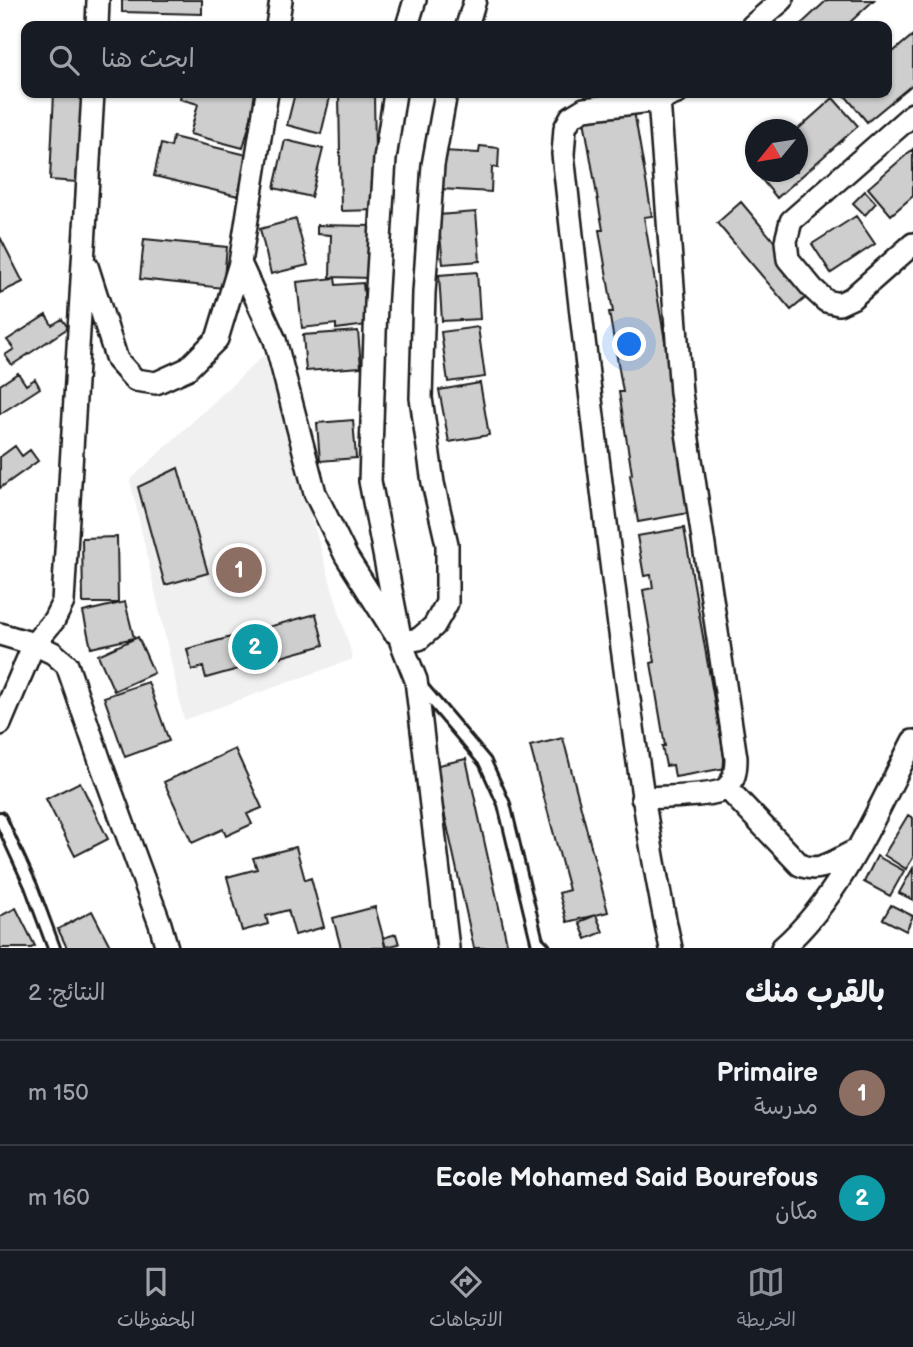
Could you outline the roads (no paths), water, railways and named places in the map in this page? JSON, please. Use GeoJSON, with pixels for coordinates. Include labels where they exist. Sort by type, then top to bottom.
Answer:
{"type":"FeatureCollection","features":[{"type":"Feature","properties":{"kind":"street"},"geometry":{"type":"LineString","coordinates":[[97,21],[98,0]]}},
{"type":"Feature","properties":{"kind":"street"},"geometry":{"type":"LineString","coordinates":[[278,21],[281,0]]}},
{"type":"Feature","properties":{"kind":"street"},"geometry":{"type":"LineString","coordinates":[[409,21],[415,0]]}},
{"type":"Feature","properties":{"kind":"street"},"geometry":{"type":"LineString","coordinates":[[469,21],[475,0]]}},
{"type":"Feature","properties":{"kind":"street"},"geometry":{"type":"LineString","coordinates":[[758,21],[782,0]]}},
{"type":"Feature","properties":{"kind":"street"},"geometry":{"type":"LineString","coordinates":[[0,724],[34,644],[54,620],[63,602],[93,98]]}},
{"type":"Feature","properties":{"kind":"street"},"geometry":{"type":"LineString","coordinates":[[83,253],[117,360],[135,380],[156,383],[187,369],[217,339],[240,263],[266,98]]}},
{"type":"Feature","properties":{"kind":"street"},"geometry":{"type":"LineString","coordinates":[[394,98],[384,172],[370,481],[401,642],[416,680],[448,948]]}},
{"type":"Feature","properties":{"kind":"street"},"geometry":{"type":"LineString","coordinates":[[401,642],[419,639],[434,626],[447,603],[447,544],[433,483],[421,398],[424,293],[433,165],[445,98]]}},
{"type":"Feature","properties":{"kind":"street"},"geometry":{"type":"LineString","coordinates":[[661,98],[584,109],[571,117],[565,128],[563,153],[589,398],[642,798],[655,877],[671,948]]}},
{"type":"Feature","properties":{"kind":"street"},"geometry":{"type":"LineString","coordinates":[[642,798],[715,793],[727,788],[735,773],[736,758],[681,393],[668,98]]}},
{"type":"Feature","properties":{"kind":"street"},"geometry":{"type":"LineString","coordinates":[[913,114],[791,221],[786,241],[788,259],[813,289],[826,302],[839,304],[852,298],[913,244]]}},
{"type":"Feature","properties":{"kind":"street"},"geometry":{"type":"LineString","coordinates":[[240,263],[275,340],[315,493],[346,556],[401,642]]}},
{"type":"Feature","properties":{"kind":"street"},"geometry":{"type":"LineString","coordinates":[[0,634],[34,644],[53,653],[67,665],[167,948]]}},
{"type":"Feature","properties":{"kind":"street"},"geometry":{"type":"LineString","coordinates":[[782,948],[802,930],[856,850],[913,741]]}},
{"type":"Feature","properties":{"kind":"street"},"geometry":{"type":"LineString","coordinates":[[727,788],[800,865],[819,869],[856,850]]}},
{"type":"Feature","properties":{"kind":"lane"},"geometry":{"type":"LineString","coordinates":[[416,680],[485,762],[505,804],[537,941],[544,948]]}},
{"type":"Feature","properties":{"kind":"lane"},"geometry":{"type":"LineString","coordinates":[[0,818],[26,875],[54,948]]}},
{"type":"Feature","properties":{"kind":"place","name":"Primaire"},"geometry":{"type":"Point","coordinates":[239,570]}},
{"type":"Feature","properties":{"kind":"place","name":"Ecole Mohamed Said Bourefous"},"geometry":{"type":"Point","coordinates":[255,647]}}]}
